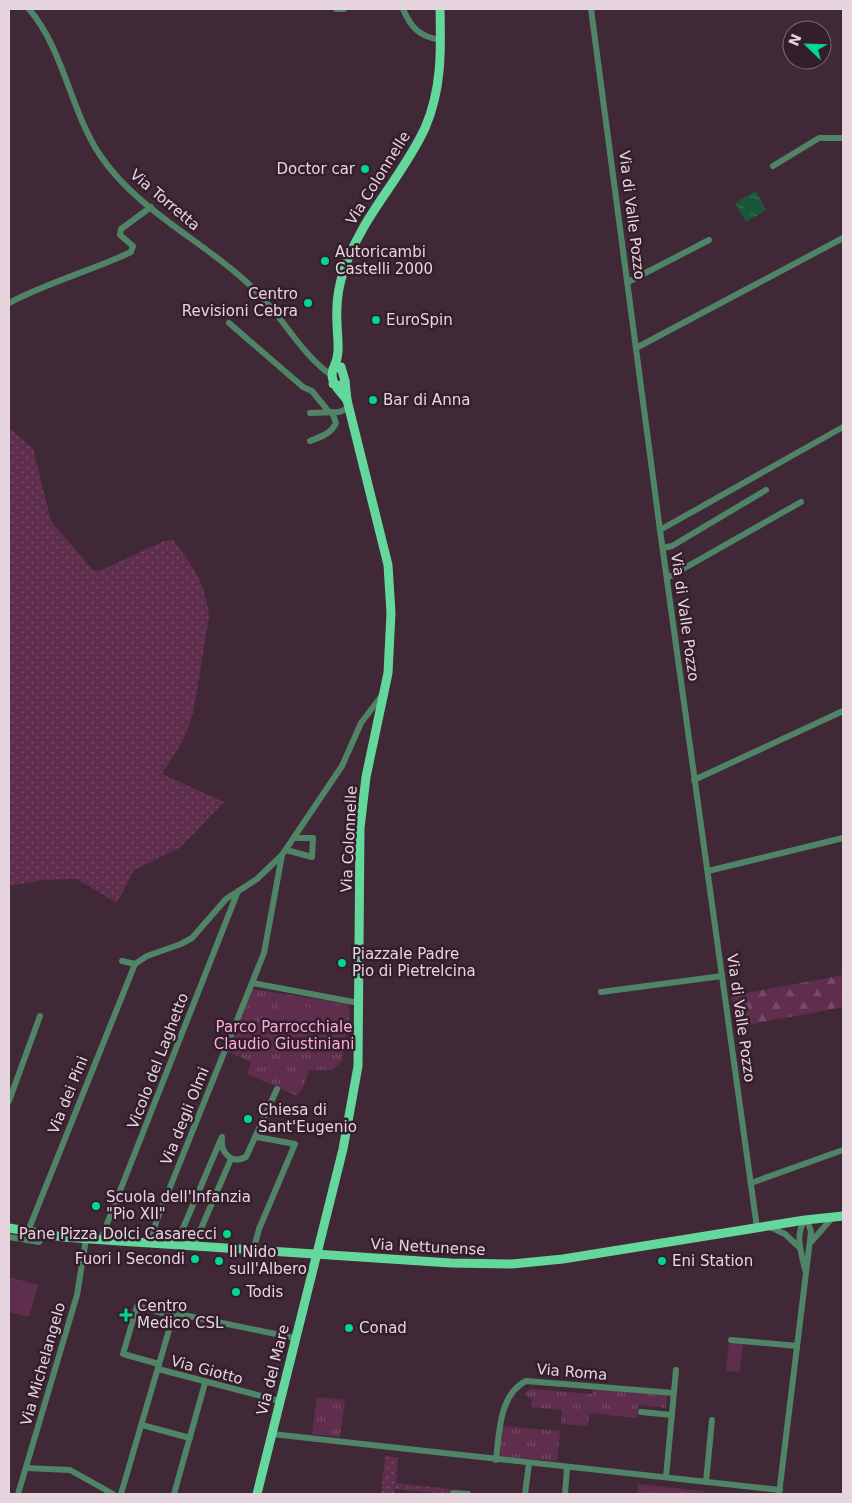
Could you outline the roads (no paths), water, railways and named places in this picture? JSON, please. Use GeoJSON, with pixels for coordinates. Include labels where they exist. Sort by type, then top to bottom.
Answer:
{"type":"FeatureCollection","features":[{"type":"Feature","properties":{"kind":"main road","name":"Via Colonnelle"},"geometry":{"type":"LineString","coordinates":[[348,404],[336,371],[337,301],[344,269],[361,232],[409,156],[426,124],[438,89],[441,40],[440,9]]}},
{"type":"Feature","properties":{"kind":"main road","name":"Via Colonnelle"},"geometry":{"type":"LineString","coordinates":[[318,1253],[355,1089],[358,1066],[362,799],[385,691],[391,637],[389,574],[348,404],[345,381],[336,371]]}},
{"type":"Feature","properties":{"kind":"main road"},"geometry":{"type":"LineString","coordinates":[[336,371],[341,386],[345,381]]}},
{"type":"Feature","properties":{"kind":"main road","name":"Via Nettunense"},"geometry":{"type":"LineString","coordinates":[[9,1228],[86,1239],[254,1248],[451,1263],[528,1263],[839,1216]]}},
{"type":"Feature","properties":{"kind":"main road","name":"Via del Mare"},"geometry":{"type":"LineString","coordinates":[[257,1494],[318,1253]]}},
{"type":"Feature","properties":{"kind":"street","name":"Via Torretta"},"geometry":{"type":"LineString","coordinates":[[29,9],[45,32],[95,147],[116,175],[151,207],[249,284],[311,358],[336,371]]}},
{"type":"Feature","properties":{"kind":"street"},"geometry":{"type":"LineString","coordinates":[[336,9],[344,9]]}},
{"type":"Feature","properties":{"kind":"street"},"geometry":{"type":"LineString","coordinates":[[403,9],[409,22],[419,34],[441,40]]}},
{"type":"Feature","properties":{"kind":"street","name":"Via di Valle Pozzo"},"geometry":{"type":"LineString","coordinates":[[591,9],[694,780],[751,1183],[762,1227]]}},
{"type":"Feature","properties":{"kind":"street"},"geometry":{"type":"LineString","coordinates":[[773,166],[820,138],[843,138]]}},
{"type":"Feature","properties":{"kind":"street"},"geometry":{"type":"LineString","coordinates":[[9,303],[54,281],[110,262],[131,252],[134,247],[120,235],[120,229],[151,207]]}},
{"type":"Feature","properties":{"kind":"street"},"geometry":{"type":"LineString","coordinates":[[636,348],[843,238]]}},
{"type":"Feature","properties":{"kind":"street"},"geometry":{"type":"LineString","coordinates":[[628,282],[709,240]]}},
{"type":"Feature","properties":{"kind":"street"},"geometry":{"type":"LineString","coordinates":[[229,324],[303,387],[312,391],[331,412],[336,424],[325,435],[310,441]]}},
{"type":"Feature","properties":{"kind":"street"},"geometry":{"type":"LineString","coordinates":[[310,413],[331,412],[348,404]]}},
{"type":"Feature","properties":{"kind":"street"},"geometry":{"type":"LineString","coordinates":[[660,530],[843,427]]}},
{"type":"Feature","properties":{"kind":"street"},"geometry":{"type":"LineString","coordinates":[[663,548],[672,546],[766,490]]}},
{"type":"Feature","properties":{"kind":"street"},"geometry":{"type":"LineString","coordinates":[[667,578],[801,502]]}},
{"type":"Feature","properties":{"kind":"street"},"geometry":{"type":"LineString","coordinates":[[122,961],[135,964],[192,938],[223,901],[257,879],[284,852],[342,766],[361,724],[385,691]]}},
{"type":"Feature","properties":{"kind":"street"},"geometry":{"type":"LineString","coordinates":[[694,780],[843,712]]}},
{"type":"Feature","properties":{"kind":"street"},"geometry":{"type":"LineString","coordinates":[[284,852],[312,858],[313,838],[294,838]]}},
{"type":"Feature","properties":{"kind":"street"},"geometry":{"type":"LineString","coordinates":[[708,871],[843,838]]}},
{"type":"Feature","properties":{"kind":"street","name":"Via degli Olmi"},"geometry":{"type":"LineString","coordinates":[[151,1243],[156,1222],[264,953],[284,852]]}},
{"type":"Feature","properties":{"kind":"street","name":"Vicolo del Laghetto"},"geometry":{"type":"LineString","coordinates":[[101,1240],[238,891]]}},
{"type":"Feature","properties":{"kind":"street","name":"Via dei Pini"},"geometry":{"type":"LineString","coordinates":[[28,1231],[135,964]]}},
{"type":"Feature","properties":{"kind":"street"},"geometry":{"type":"LineString","coordinates":[[601,992],[722,976]]}},
{"type":"Feature","properties":{"kind":"street"},"geometry":{"type":"LineString","coordinates":[[253,983],[359,1003]]}},
{"type":"Feature","properties":{"kind":"street"},"geometry":{"type":"LineString","coordinates":[[9,1101],[40,1016]]}},
{"type":"Feature","properties":{"kind":"street"},"geometry":{"type":"LineString","coordinates":[[180,1245],[181,1233],[222,1137],[223,1151],[231,1158],[239,1160],[246,1157],[257,1137],[277,1089]]}},
{"type":"Feature","properties":{"kind":"street"},"geometry":{"type":"LineString","coordinates":[[254,1248],[259,1229],[295,1144],[257,1137]]}},
{"type":"Feature","properties":{"kind":"street"},"geometry":{"type":"LineString","coordinates":[[751,1183],[843,1150]]}},
{"type":"Feature","properties":{"kind":"street"},"geometry":{"type":"LineString","coordinates":[[194,1246],[231,1158]]}},
{"type":"Feature","properties":{"kind":"street"},"geometry":{"type":"LineString","coordinates":[[810,1244],[821,1228],[839,1216]]}},
{"type":"Feature","properties":{"kind":"street"},"geometry":{"type":"LineString","coordinates":[[272,1434],[567,1468],[666,1477],[780,1492],[805,1270],[810,1244],[811,1230],[804,1220]]}},
{"type":"Feature","properties":{"kind":"street"},"geometry":{"type":"LineString","coordinates":[[804,1220],[800,1229],[800,1248],[805,1270]]}},
{"type":"Feature","properties":{"kind":"street"},"geometry":{"type":"LineString","coordinates":[[762,1227],[785,1234],[800,1248]]}},
{"type":"Feature","properties":{"kind":"street"},"geometry":{"type":"LineString","coordinates":[[9,1237],[39,1242],[43,1234]]}},
{"type":"Feature","properties":{"kind":"street","name":"Via Michelangelo"},"geometry":{"type":"LineString","coordinates":[[18,1494],[76,1295],[86,1239]]}},
{"type":"Feature","properties":{"kind":"street","name":"Via Giotto"},"geometry":{"type":"LineString","coordinates":[[174,1313],[166,1314],[137,1306],[123,1354],[205,1383],[280,1401]]}},
{"type":"Feature","properties":{"kind":"street"},"geometry":{"type":"LineString","coordinates":[[121,1494],[174,1313],[296,1338]]}},
{"type":"Feature","properties":{"kind":"street"},"geometry":{"type":"LineString","coordinates":[[731,1340],[797,1346]]}},
{"type":"Feature","properties":{"kind":"street"},"geometry":{"type":"LineString","coordinates":[[666,1477],[676,1370]]}},
{"type":"Feature","properties":{"kind":"street","name":"Via Roma"},"geometry":{"type":"LineString","coordinates":[[496,1460],[505,1408],[515,1390],[524,1382],[532,1380],[674,1393]]}},
{"type":"Feature","properties":{"kind":"street"},"geometry":{"type":"LineString","coordinates":[[174,1494],[205,1383]]}},
{"type":"Feature","properties":{"kind":"street"},"geometry":{"type":"LineString","coordinates":[[641,1412],[672,1415]]}},
{"type":"Feature","properties":{"kind":"street"},"geometry":{"type":"LineString","coordinates":[[706,1482],[712,1420]]}},
{"type":"Feature","properties":{"kind":"street"},"geometry":{"type":"LineString","coordinates":[[142,1425],[190,1438]]}},
{"type":"Feature","properties":{"kind":"street"},"geometry":{"type":"LineString","coordinates":[[525,1494],[529,1463]]}},
{"type":"Feature","properties":{"kind":"street"},"geometry":{"type":"LineString","coordinates":[[26,1468],[70,1470],[113,1494]]}},
{"type":"Feature","properties":{"kind":"street"},"geometry":{"type":"LineString","coordinates":[[565,1494],[567,1468]]}},
{"type":"Feature","properties":{"kind":"street"},"geometry":{"type":"LineString","coordinates":[[453,1493],[468,1494]]}},
{"type":"Feature","properties":{"kind":"water"},"geometry":{"type":"Polygon","coordinates":[[[756,191],[766,210],[746,222],[735,203],[756,191]]]}},
{"type":"Feature","properties":{"kind":"place","name":"Doctor car"},"geometry":{"type":"Point","coordinates":[365,169]}},
{"type":"Feature","properties":{"kind":"place","name":"Autoricambi Castelli 2000"},"geometry":{"type":"Point","coordinates":[325,261]}},
{"type":"Feature","properties":{"kind":"place","name":"Centro Revisioni Cebra"},"geometry":{"type":"Point","coordinates":[308,303]}},
{"type":"Feature","properties":{"kind":"place","name":"EuroSpin"},"geometry":{"type":"Point","coordinates":[376,320]}},
{"type":"Feature","properties":{"kind":"place","name":"Bar di Anna"},"geometry":{"type":"Point","coordinates":[373,400]}},
{"type":"Feature","properties":{"kind":"place","name":"Piazzale Padre Pio di Pietrelcina"},"geometry":{"type":"Point","coordinates":[342,963]}},
{"type":"Feature","properties":{"kind":"place","name":"Chiesa di Sant'Eugenio"},"geometry":{"type":"Point","coordinates":[248,1119]}},
{"type":"Feature","properties":{"kind":"place","name":"Scuola dell'Infanzia \"Pio XII\""},"geometry":{"type":"Point","coordinates":[96,1206]}},
{"type":"Feature","properties":{"kind":"place","name":"Pane Pizza Dolci Casarecci"},"geometry":{"type":"Point","coordinates":[227,1234]}},
{"type":"Feature","properties":{"kind":"place","name":"Fuori I Secondi"},"geometry":{"type":"Point","coordinates":[195,1259]}},
{"type":"Feature","properties":{"kind":"place","name":"Il Nido sull'Albero"},"geometry":{"type":"Point","coordinates":[219,1261]}},
{"type":"Feature","properties":{"kind":"place","name":"Eni Station"},"geometry":{"type":"Point","coordinates":[662,1261]}},
{"type":"Feature","properties":{"kind":"place","name":"Todis"},"geometry":{"type":"Point","coordinates":[236,1292]}},
{"type":"Feature","properties":{"kind":"place","name":"Centro Medico CSL"},"geometry":{"type":"Point","coordinates":[126,1315]}},
{"type":"Feature","properties":{"kind":"place","name":"Conad"},"geometry":{"type":"Point","coordinates":[349,1328]}},
{"type":"Feature","properties":{"kind":"park label","name":"Parco Parrocchiale Claudio Giustiniani"},"geometry":{"type":"Point","coordinates":[284,1036]}}]}
